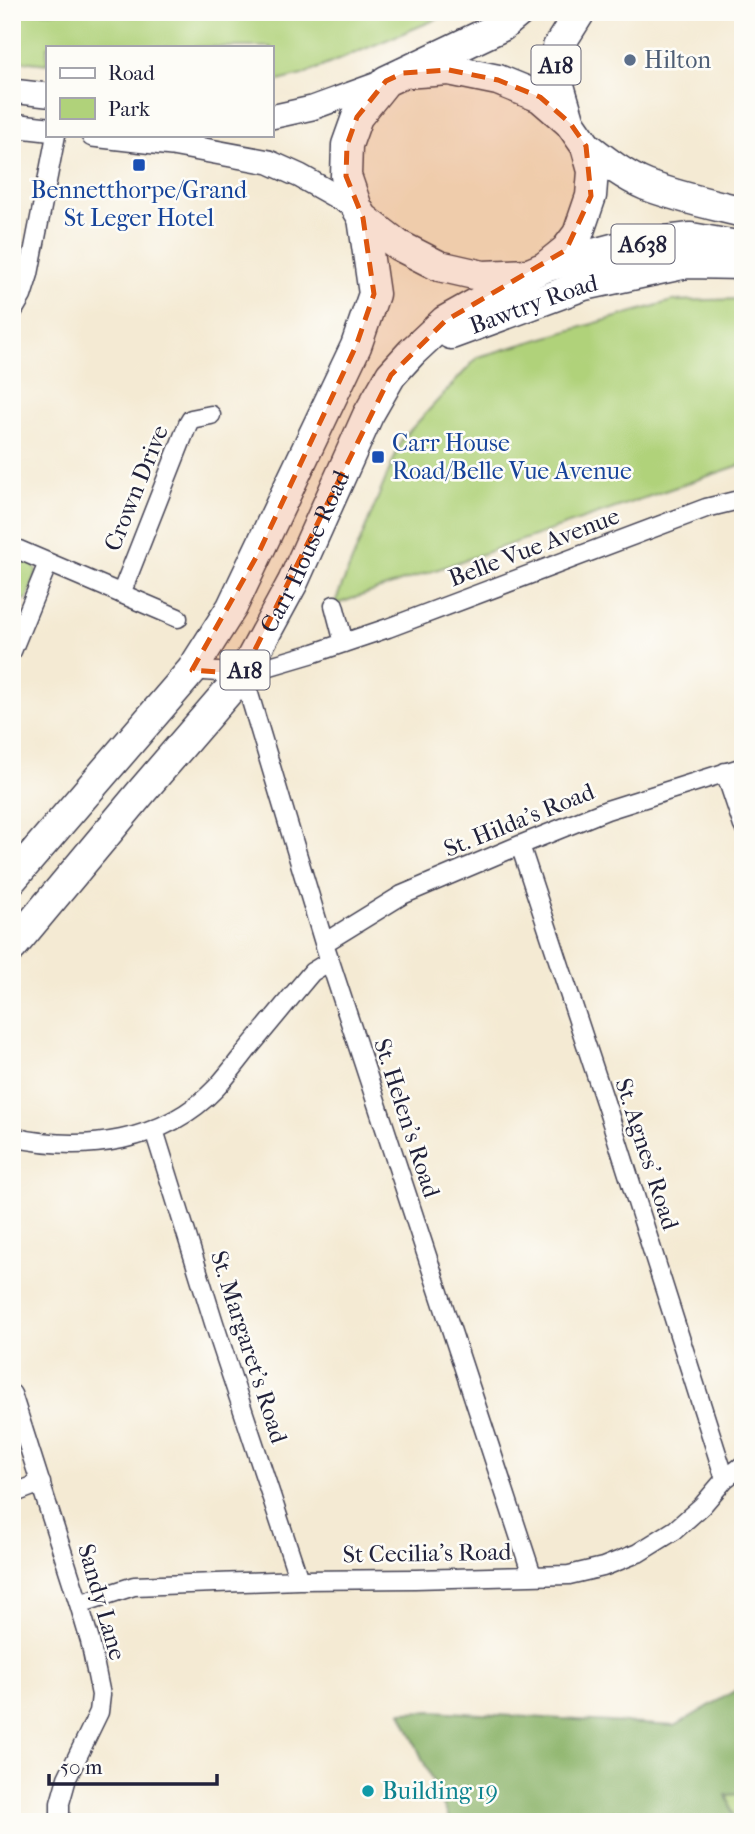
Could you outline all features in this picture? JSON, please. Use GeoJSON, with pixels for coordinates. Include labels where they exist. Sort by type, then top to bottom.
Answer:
{"type":"FeatureCollection","features":[{"type":"Feature","properties":{"kind":"highway","name":"A18"},"geometry":{"type":"LineString","coordinates":[[394,77],[502,26],[519,12]]}},
{"type":"Feature","properties":{"kind":"highway","name":"A18"},"geometry":{"type":"LineString","coordinates":[[578,134],[555,72],[558,47],[580,12]]}},
{"type":"Feature","properties":{"kind":"highway"},"geometry":{"type":"LineString","coordinates":[[449,70],[498,80],[540,97],[578,134],[593,171],[591,196],[578,234],[566,250],[537,270],[483,276],[439,266],[398,245],[360,213],[346,176],[347,145],[357,117],[394,77],[449,70]]}},
{"type":"Feature","properties":{"kind":"highway","name":"A638"},"geometry":{"type":"LineString","coordinates":[[578,134],[609,164],[645,185],[743,212]]}},
{"type":"Feature","properties":{"kind":"highway","name":"Carr House Road"},"geometry":{"type":"LineString","coordinates":[[12,879],[192,670],[232,607],[356,346],[374,294],[360,213]]}},
{"type":"Feature","properties":{"kind":"highway","name":"Bawtry Road"},"geometry":{"type":"LineString","coordinates":[[537,270],[624,246],[691,238],[743,247]]}},
{"type":"Feature","properties":{"kind":"highway","name":"Bawtry Road"},"geometry":{"type":"LineString","coordinates":[[412,352],[584,285],[687,263],[743,264]]}},
{"type":"Feature","properties":{"kind":"highway","name":"Carr House Road"},"geometry":{"type":"LineString","coordinates":[[12,947],[243,674],[293,582],[368,415],[391,374],[445,321],[537,270]]}},
{"type":"Feature","properties":{"kind":"street"},"geometry":{"type":"LineString","coordinates":[[273,117],[312,108],[394,77]]}},
{"type":"Feature","properties":{"kind":"street"},"geometry":{"type":"LineString","coordinates":[[12,91],[46,94]]}},
{"type":"Feature","properties":{"kind":"street"},"geometry":{"type":"LineString","coordinates":[[12,125],[46,129]]}},
{"type":"Feature","properties":{"kind":"street"},"geometry":{"type":"LineString","coordinates":[[12,313],[22,296],[29,274],[57,136]]}},
{"type":"Feature","properties":{"kind":"street"},"geometry":{"type":"LineString","coordinates":[[102,136],[172,144],[269,162],[300,176],[360,213]]}},
{"type":"Feature","properties":{"kind":"street","name":"Crown Drive"},"geometry":{"type":"LineString","coordinates":[[121,594],[188,424],[191,419],[211,415]]}},
{"type":"Feature","properties":{"kind":"street","name":"Belle Vue Avenue"},"geometry":{"type":"LineString","coordinates":[[243,674],[388,628],[706,508],[743,499]]}},
{"type":"Feature","properties":{"kind":"street","name":"Crown Drive"},"geometry":{"type":"LineString","coordinates":[[12,548],[178,618]]}},
{"type":"Feature","properties":{"kind":"street"},"geometry":{"type":"LineString","coordinates":[[12,651],[48,563]]}},
{"type":"Feature","properties":{"kind":"street"},"geometry":{"type":"LineString","coordinates":[[334,605],[344,643]]}},
{"type":"Feature","properties":{"kind":"street"},"geometry":{"type":"LineString","coordinates":[[192,670],[243,674]]}},
{"type":"Feature","properties":{"kind":"street","name":"St. Helen's Road"},"geometry":{"type":"LineString","coordinates":[[243,674],[324,943],[532,1575]]}},
{"type":"Feature","properties":{"kind":"street","name":"St. Hilda's Road"},"geometry":{"type":"LineString","coordinates":[[324,943],[402,895],[520,845],[607,810],[743,767]]}},
{"type":"Feature","properties":{"kind":"street"},"geometry":{"type":"LineString","coordinates":[[725,772],[743,826]]}},
{"type":"Feature","properties":{"kind":"street","name":"St. Agnes' Road"},"geometry":{"type":"LineString","coordinates":[[520,845],[725,1479]]}},
{"type":"Feature","properties":{"kind":"street"},"geometry":{"type":"LineString","coordinates":[[12,1137],[71,1145],[104,1143],[154,1130],[188,1111],[215,1089],[312,972],[330,961]]}},
{"type":"Feature","properties":{"kind":"street","name":"St. Margaret's Road"},"geometry":{"type":"LineString","coordinates":[[154,1130],[299,1580]]}},
{"type":"Feature","properties":{"kind":"street","name":"Sandy Lane"},"geometry":{"type":"LineString","coordinates":[[12,1394],[79,1604],[101,1695],[100,1712],[67,1778],[60,1803],[60,1822]]}},
{"type":"Feature","properties":{"kind":"street","name":"St Cecilia's Road"},"geometry":{"type":"LineString","coordinates":[[79,1604],[134,1586],[569,1575],[603,1567],[638,1553],[675,1530],[702,1506],[725,1479],[743,1465]]}},
{"type":"Feature","properties":{"kind":"street"},"geometry":{"type":"LineString","coordinates":[[12,1494],[41,1483]]}},
{"type":"Feature","properties":{"kind":"highlighted area"},"geometry":{"type":"Polygon","coordinates":[[[449,70],[498,80],[540,97],[570,123],[586,146],[591,196],[566,250],[445,321],[391,375],[243,674],[192,670],[258,554],[356,346],[374,294],[363,218],[346,176],[347,145],[357,117],[386,81],[403,73],[449,70]]]}},
{"type":"Feature","properties":{"kind":"green space"},"geometry":{"type":"Polygon","coordinates":[[[12,12],[454,12],[302,75],[273,82],[273,46],[46,46],[46,64],[12,60],[12,12]]]}},
{"type":"Feature","properties":{"kind":"green space"},"geometry":{"type":"Polygon","coordinates":[[[743,299],[743,464],[334,605],[402,439],[478,357],[672,301],[743,299]]]}},
{"type":"Feature","properties":{"kind":"green space"},"geometry":{"type":"Polygon","coordinates":[[[12,553],[31,561],[37,571],[27,599],[15,602],[12,609],[12,553]]]}},
{"type":"Feature","properties":{"kind":"green space"},"geometry":{"type":"Polygon","coordinates":[[[743,1686],[743,1794],[726,1795],[736,1822],[451,1822],[401,1712],[434,1711],[675,1726],[743,1686]]]}},
{"type":"Feature","properties":{"kind":"green space"},"geometry":{"type":"Polygon","coordinates":[[[743,1791],[743,1822],[736,1822],[726,1794],[743,1791]]]}},
{"type":"Feature","properties":{"kind":"place","name":"Hilton"},"geometry":{"type":"Point","coordinates":[630,60]}},
{"type":"Feature","properties":{"kind":"place","name":"Bennetthorpe/Grand St Leger Hotel"},"geometry":{"type":"Point","coordinates":[139,165]}},
{"type":"Feature","properties":{"kind":"place","name":"Carr House Road/Belle Vue Avenue"},"geometry":{"type":"Point","coordinates":[378,457]}},
{"type":"Feature","properties":{"kind":"place","name":"Building 19"},"geometry":{"type":"Point","coordinates":[368,1791]}}]}
